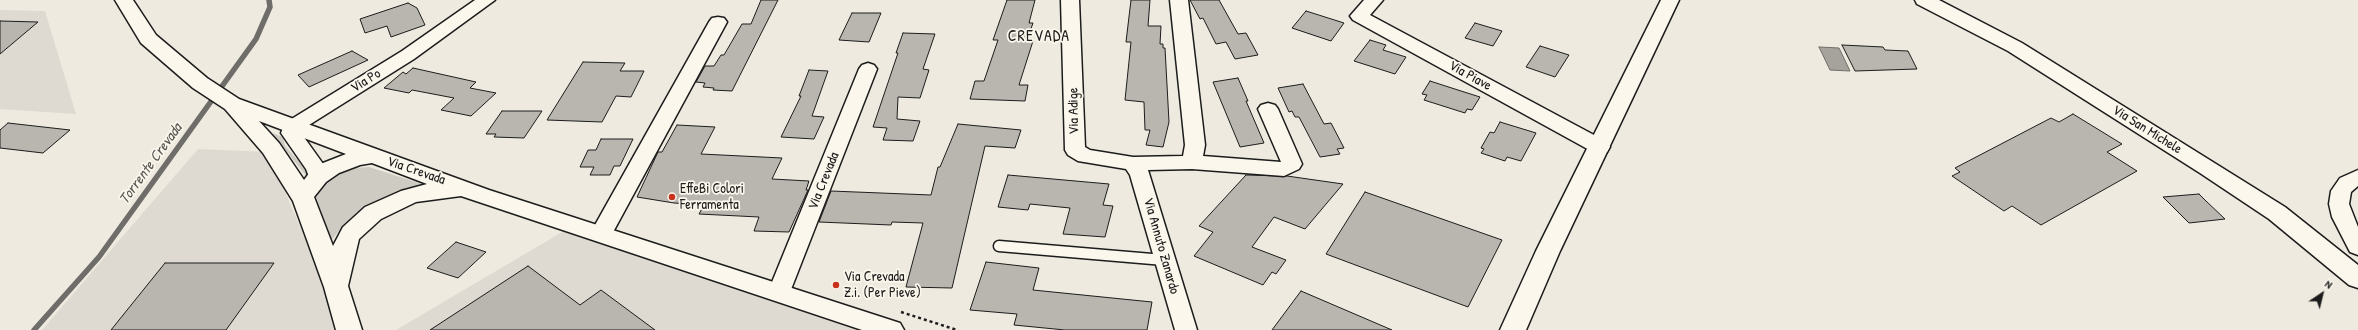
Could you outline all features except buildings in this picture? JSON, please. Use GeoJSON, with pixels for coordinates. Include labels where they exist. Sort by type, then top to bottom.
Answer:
{"type":"FeatureCollection","features":[{"type":"Feature","properties":{"kind":"main road","name":"Via Crevada"},"geometry":{"type":"LineString","coordinates":[[124,0],[148,39],[200,83],[232,104],[482,195],[891,330]]}},
{"type":"Feature","properties":{"kind":"main road"},"geometry":{"type":"LineString","coordinates":[[1513,330],[1548,251],[1670,0]]}},
{"type":"Feature","properties":{"kind":"main road","name":"Via San Michele"},"geometry":{"type":"LineString","coordinates":[[1924,0],[2015,47],[2208,168],[2277,213],[2358,278]]}},
{"type":"Feature","properties":{"kind":"main road","name":"Via Crevada"},"geometry":{"type":"LineString","coordinates":[[232,104],[271,148],[287,169],[302,196],[336,286],[349,330]]}},
{"type":"Feature","properties":{"kind":"main road"},"geometry":{"type":"LineString","coordinates":[[302,196],[318,177],[343,162],[372,156]]}},
{"type":"Feature","properties":{"kind":"main road"},"geometry":{"type":"LineString","coordinates":[[336,286],[345,244],[351,233],[373,213],[409,196],[428,191],[448,189],[482,195]]}},
{"type":"Feature","properties":{"kind":"street","name":"Via Po"},"geometry":{"type":"LineString","coordinates":[[292,127],[408,55],[486,0]]}},
{"type":"Feature","properties":{"kind":"street","name":"Via Adige"},"geometry":{"type":"LineString","coordinates":[[1070,0],[1075,150],[1085,156],[1133,164],[1192,162],[1284,169],[1292,164],[1268,109]]}},
{"type":"Feature","properties":{"kind":"street"},"geometry":{"type":"LineString","coordinates":[[1179,0],[1195,144],[1192,162]]}},
{"type":"Feature","properties":{"kind":"street","name":"Via Piave"},"geometry":{"type":"LineString","coordinates":[[1374,0],[1359,16],[1600,146]]}},
{"type":"Feature","properties":{"kind":"street"},"geometry":{"type":"LineString","coordinates":[[601,234],[718,22]]}},
{"type":"Feature","properties":{"kind":"street","name":"Via Crevada"},"geometry":{"type":"LineString","coordinates":[[779,292],[868,69]]}},
{"type":"Feature","properties":{"kind":"street"},"geometry":{"type":"LineString","coordinates":[[292,127],[291,133],[316,168],[318,177]]}},
{"type":"Feature","properties":{"kind":"street","name":"Via Annuto Zanardo"},"geometry":{"type":"LineString","coordinates":[[1133,164],[1140,174],[1164,260],[1186,330]]}},
{"type":"Feature","properties":{"kind":"street"},"geometry":{"type":"LineString","coordinates":[[2358,178],[2347,183],[2341,191],[2339,204],[2342,218],[2358,247]]}},
{"type":"Feature","properties":{"kind":"lane"},"geometry":{"type":"LineString","coordinates":[[999,246],[1164,260]]}},
{"type":"Feature","properties":{"kind":"shaded area"},"geometry":{"type":"Polygon","coordinates":[[[0,10],[45,11],[76,114],[0,109],[0,10]]]}},
{"type":"Feature","properties":{"kind":"shaded area"},"geometry":{"type":"Polygon","coordinates":[[[1819,47],[1839,48],[1850,71],[1830,70],[1819,47]]]}},
{"type":"Feature","properties":{"kind":"shaded area"},"geometry":{"type":"Polygon","coordinates":[[[272,133],[283,137],[285,146],[308,172],[307,177],[272,133]]]}},
{"type":"Feature","properties":{"kind":"shaded area"},"geometry":{"type":"Polygon","coordinates":[[[198,149],[268,152],[344,330],[42,330],[198,149]]]}},
{"type":"Feature","properties":{"kind":"shaded area"},"geometry":{"type":"Polygon","coordinates":[[[369,167],[422,184],[396,193],[366,208],[342,227],[330,242],[315,199],[321,185],[334,175],[353,168],[369,167]]]}},
{"type":"Feature","properties":{"kind":"shaded area"},"geometry":{"type":"Polygon","coordinates":[[[569,228],[871,330],[396,330],[569,228]]]}},
{"type":"Feature","properties":{"kind":"waterway","name":"Torrente Crevada"},"geometry":{"type":"LineString","coordinates":[[34,330],[99,257],[256,39],[270,7],[269,0]]}},
{"type":"Feature","properties":{"kind":"place","name":"EffeBi Colori Ferramenta"},"geometry":{"type":"Point","coordinates":[672,197]}},
{"type":"Feature","properties":{"kind":"place","name":"Via Crevada Z.i. (Per Pieve)"},"geometry":{"type":"Point","coordinates":[836,285]}},
{"type":"Feature","properties":{"kind":"district","name":"CREVADA"},"geometry":{"type":"Point","coordinates":[1039,37]}}]}
